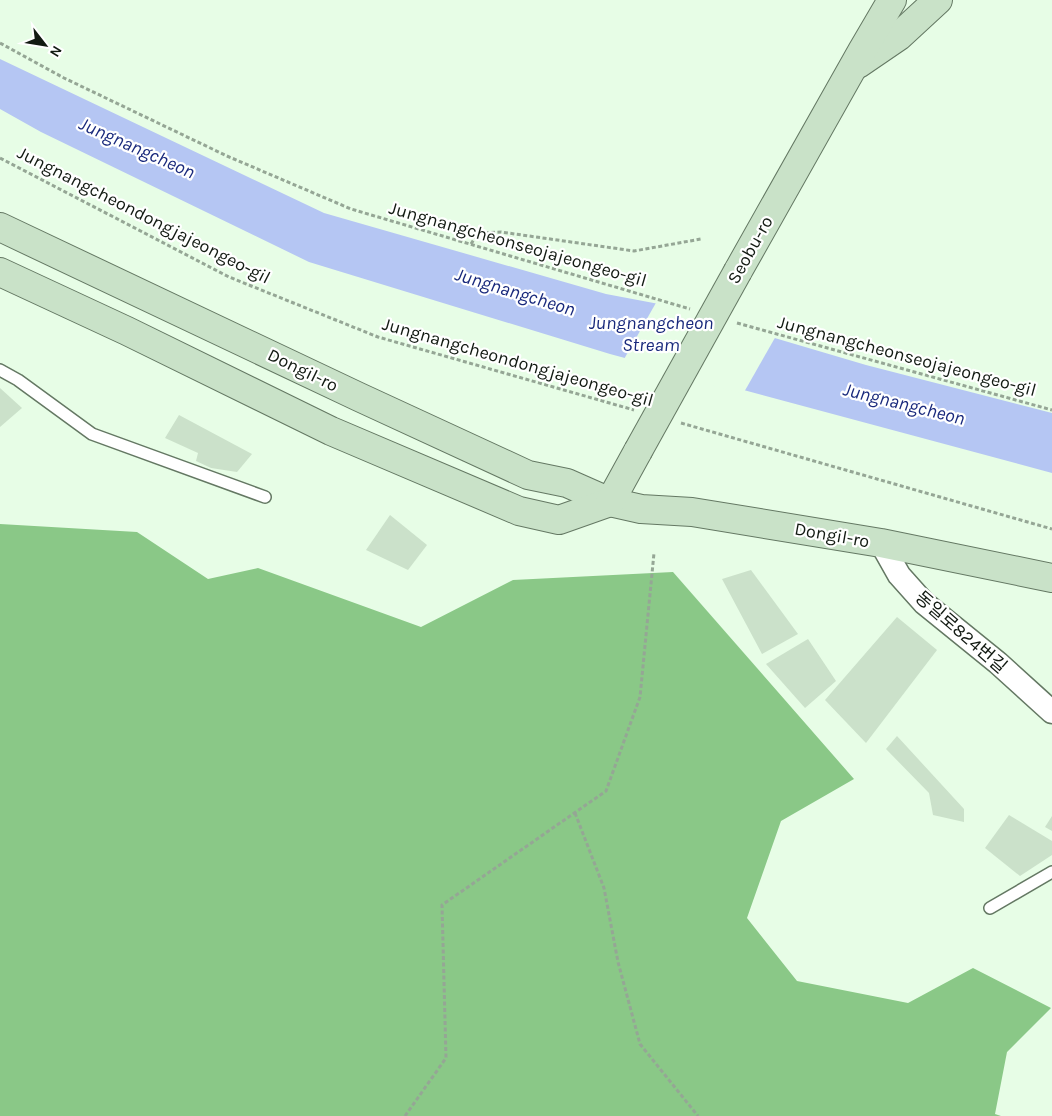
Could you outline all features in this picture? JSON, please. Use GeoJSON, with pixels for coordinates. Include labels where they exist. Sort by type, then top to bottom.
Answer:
{"type":"FeatureCollection","features":[{"type":"Feature","properties":{"kind":"street"},"geometry":{"type":"LineString","coordinates":[[831,106],[869,0]]}},
{"type":"Feature","properties":{"kind":"street","name":"Seobu-ro"},"geometry":{"type":"LineString","coordinates":[[610,502],[738,271],[892,0]]}},
{"type":"Feature","properties":{"kind":"street"},"geometry":{"type":"LineString","coordinates":[[853,67],[899,36],[938,0]]}},
{"type":"Feature","properties":{"kind":"street","name":"Dongil-ro"},"geometry":{"type":"LineString","coordinates":[[0,226],[359,397],[528,475],[568,483],[610,502],[641,508],[692,512],[881,543],[1052,578]]}},
{"type":"Feature","properties":{"kind":"street"},"geometry":{"type":"LineString","coordinates":[[0,272],[127,330],[331,430],[519,510],[558,520],[610,502]]}},
{"type":"Feature","properties":{"kind":"street","name":"동일로824번길"},"geometry":{"type":"LineString","coordinates":[[881,543],[899,575],[924,603],[998,663],[1052,712]]}},
{"type":"Feature","properties":{"kind":"lane"},"geometry":{"type":"LineString","coordinates":[[0,370],[18,380],[92,434],[265,497]]}},
{"type":"Feature","properties":{"kind":"lane"},"geometry":{"type":"LineString","coordinates":[[990,908],[1052,872]]}},
{"type":"Feature","properties":{"kind":"path","name":"Jungnangcheonseojajeongeo-gil"},"geometry":{"type":"LineString","coordinates":[[0,42],[64,78],[227,156],[352,209],[693,310]]}},
{"type":"Feature","properties":{"kind":"path","name":"Jungnangcheondongjajeongeo-gil"},"geometry":{"type":"LineString","coordinates":[[0,158],[229,277],[378,337],[634,410]]}},
{"type":"Feature","properties":{"kind":"path"},"geometry":{"type":"LineString","coordinates":[[471,244],[478,233],[484,232],[500,232],[634,251],[701,239]]}},
{"type":"Feature","properties":{"kind":"path","name":"Jungnangcheonseojajeongeo-gil"},"geometry":{"type":"LineString","coordinates":[[730,321],[1052,410]]}},
{"type":"Feature","properties":{"kind":"path","name":"Jungnangcheondongjajeongeo-gil"},"geometry":{"type":"LineString","coordinates":[[672,421],[1052,529]]}},
{"type":"Feature","properties":{"kind":"path"},"geometry":{"type":"LineString","coordinates":[[405,1116],[446,1058],[442,905],[606,791],[640,697],[654,553]]}},
{"type":"Feature","properties":{"kind":"path"},"geometry":{"type":"LineString","coordinates":[[575,813],[604,888],[618,962],[640,1044],[698,1116]]}},
{"type":"Feature","properties":{"kind":"green space"},"geometry":{"type":"Polygon","coordinates":[[[0,524],[137,532],[208,579],[258,568],[421,627],[513,580],[673,572],[854,779],[781,821],[747,918],[797,981],[908,1003],[973,968],[1051,1008],[1007,1052],[995,1114],[1001,1116],[0,1116],[0,524]]]}},
{"type":"Feature","properties":{"kind":"water","name":"Jungnangcheon Stream"},"geometry":{"type":"Polygon","coordinates":[[[0,59],[324,213],[606,294],[659,304],[866,365],[1052,413],[1052,473],[610,354],[309,262],[41,132],[0,109],[0,59]]]}},
{"type":"Feature","properties":{"kind":"pier"},"geometry":{"type":"Polygon","coordinates":[[[657,301],[776,336],[743,394],[623,361],[657,301]]]}},
{"type":"Feature","properties":{"kind":"building"},"geometry":{"type":"Polygon","coordinates":[[[0,388],[22,408],[0,427],[0,388]]]}},
{"type":"Feature","properties":{"kind":"building"},"geometry":{"type":"Polygon","coordinates":[[[179,415],[252,454],[237,472],[211,468],[196,461],[198,453],[165,438],[179,415]]]}},
{"type":"Feature","properties":{"kind":"building"},"geometry":{"type":"Polygon","coordinates":[[[390,515],[427,545],[408,570],[366,550],[390,515]]]}},
{"type":"Feature","properties":{"kind":"building"},"geometry":{"type":"Polygon","coordinates":[[[751,570],[798,634],[762,654],[722,579],[751,570]]]}},
{"type":"Feature","properties":{"kind":"building"},"geometry":{"type":"Polygon","coordinates":[[[897,617],[937,650],[866,743],[825,700],[897,617]]]}},
{"type":"Feature","properties":{"kind":"building"},"geometry":{"type":"Polygon","coordinates":[[[808,639],[836,681],[805,708],[766,664],[808,639]]]}},
{"type":"Feature","properties":{"kind":"building"},"geometry":{"type":"Polygon","coordinates":[[[897,736],[964,809],[964,822],[933,815],[929,793],[886,749],[897,736]]]}},
{"type":"Feature","properties":{"kind":"building"},"geometry":{"type":"Polygon","coordinates":[[[1009,815],[1052,841],[1052,855],[1020,876],[985,848],[1009,815]]]}},
{"type":"Feature","properties":{"kind":"building"},"geometry":{"type":"Polygon","coordinates":[[[1052,816],[1052,831],[1045,827],[1052,816]]]}},
{"type":"Feature","properties":{"kind":"water label","name":"Jungnangcheon"},"geometry":{"type":"Point","coordinates":[137,148]}},
{"type":"Feature","properties":{"kind":"water label","name":"Jungnangcheon"},"geometry":{"type":"Point","coordinates":[515,292]}},
{"type":"Feature","properties":{"kind":"water label","name":"Jungnangcheon"},"geometry":{"type":"Point","coordinates":[904,404]}}]}
